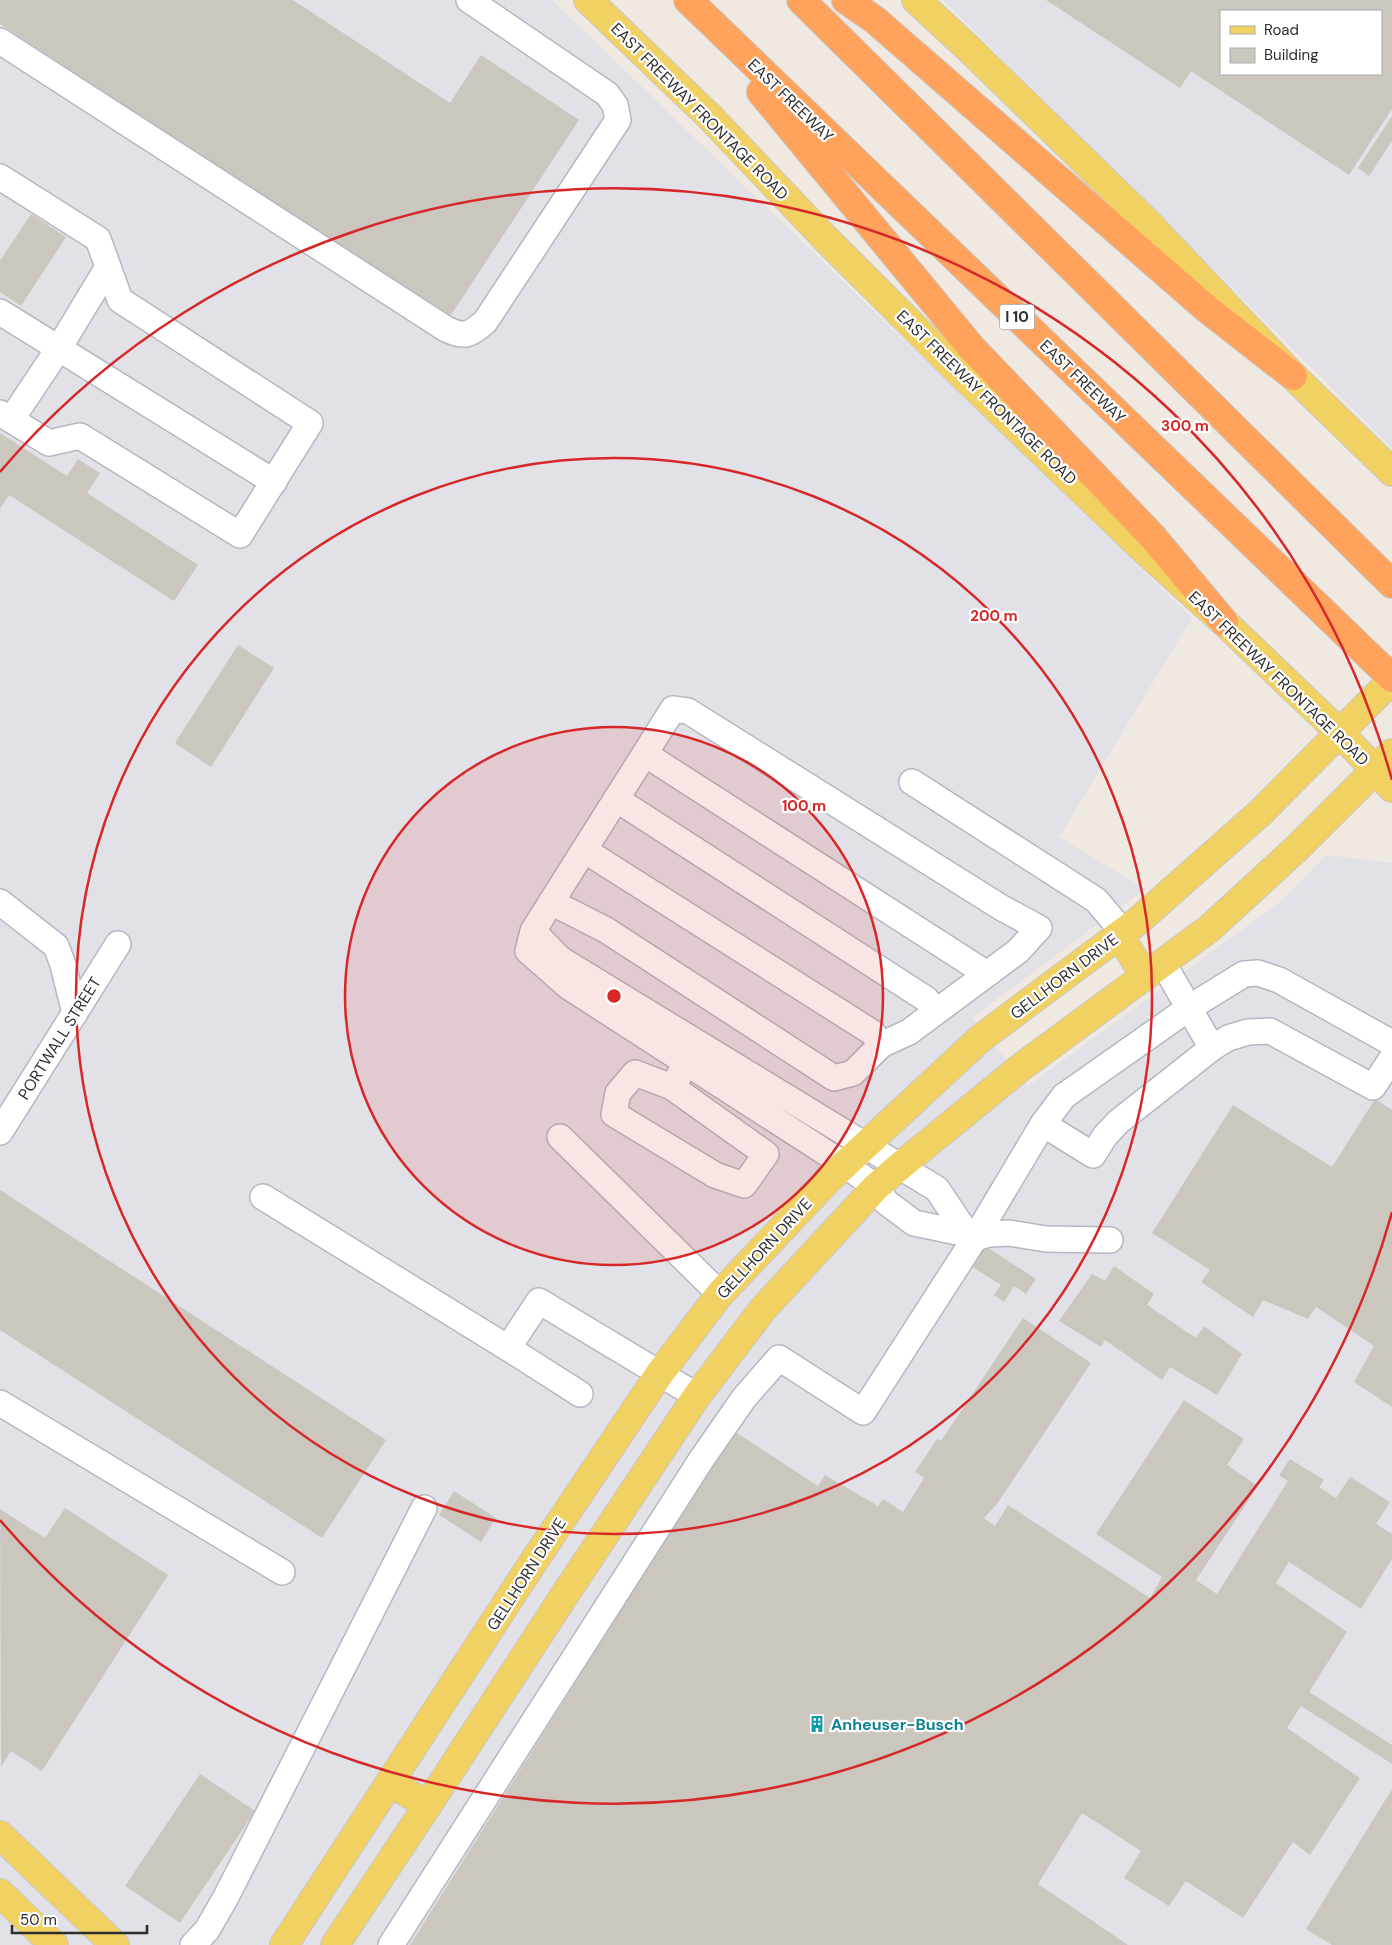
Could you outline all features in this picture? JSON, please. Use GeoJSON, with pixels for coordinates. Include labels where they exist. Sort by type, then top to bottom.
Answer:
{"type":"FeatureCollection","features":[{"type":"Feature","properties":{"kind":"highway"},"geometry":{"type":"LineString","coordinates":[[687,0],[971,347],[1152,536],[1224,622]]}},
{"type":"Feature","properties":{"kind":"highway","name":"EAST FREEWAY"},"geometry":{"type":"LineString","coordinates":[[687,0],[1392,679]]}},
{"type":"Feature","properties":{"kind":"highway"},"geometry":{"type":"LineString","coordinates":[[801,0],[1392,584]]}},
{"type":"Feature","properties":{"kind":"highway"},"geometry":{"type":"LineString","coordinates":[[846,0],[883,27],[1207,309],[1293,376]]}},
{"type":"Feature","properties":{"kind":"main road","name":"EAST FREEWAY FRONTAGE ROAD"},"geometry":{"type":"LineString","coordinates":[[588,0],[710,117],[824,237],[964,377],[1141,547],[1224,622],[1340,733],[1386,770]]}},
{"type":"Feature","properties":{"kind":"main road"},"geometry":{"type":"LineString","coordinates":[[916,0],[1146,221],[1293,376],[1392,472]]}},
{"type":"Feature","properties":{"kind":"main road","name":"GELLHORN DRIVE"},"geometry":{"type":"LineString","coordinates":[[284,1945],[524,1576],[660,1373],[720,1294],[827,1181],[981,1038],[1121,934],[1260,813],[1392,679]]}},
{"type":"Feature","properties":{"kind":"main road"},"geometry":{"type":"LineString","coordinates":[[335,1945],[697,1396],[763,1309],[876,1187],[899,1166],[1020,1068],[1210,928],[1386,770]]}},
{"type":"Feature","properties":{"kind":"main road"},"geometry":{"type":"LineString","coordinates":[[1121,934],[1154,969]]}},
{"type":"Feature","properties":{"kind":"main road"},"geometry":{"type":"LineString","coordinates":[[524,1576],[562,1599]]}},
{"type":"Feature","properties":{"kind":"main road"},"geometry":{"type":"LineString","coordinates":[[390,1782],[428,1805]]}},
{"type":"Feature","properties":{"kind":"main road"},"geometry":{"type":"LineString","coordinates":[[0,1835],[115,1945]]}},
{"type":"Feature","properties":{"kind":"main road"},"geometry":{"type":"LineString","coordinates":[[0,1893],[54,1945]]}},
{"type":"Feature","properties":{"kind":"street"},"geometry":{"type":"LineString","coordinates":[[0,40],[446,329],[458,334],[470,334],[485,322],[618,120],[615,105],[601,89],[469,0]]}},
{"type":"Feature","properties":{"kind":"street"},"geometry":{"type":"LineString","coordinates":[[0,177],[98,239],[120,300],[310,423],[240,536],[80,436],[49,443],[6,417],[59,348],[108,268]]}},
{"type":"Feature","properties":{"kind":"street"},"geometry":{"type":"LineString","coordinates":[[0,312],[274,482]]}},
{"type":"Feature","properties":{"kind":"street"},"geometry":{"type":"LineString","coordinates":[[551,902],[606,930],[834,1078],[853,1073],[881,1045],[909,1032],[1018,951],[1039,928],[1002,908],[688,711],[673,709],[645,754],[616,799],[551,902],[533,931],[560,959],[697,1047],[804,1107],[864,1146],[937,1189],[971,1236]]}},
{"type":"Feature","properties":{"kind":"street"},"geometry":{"type":"LineString","coordinates":[[645,754],[987,974]]}},
{"type":"Feature","properties":{"kind":"street"},"geometry":{"type":"LineString","coordinates":[[912,782],[1096,900],[1121,934]]}},
{"type":"Feature","properties":{"kind":"street"},"geometry":{"type":"LineString","coordinates":[[616,799],[926,999],[935,1011]]}},
{"type":"Feature","properties":{"kind":"street"},"geometry":{"type":"LineString","coordinates":[[584,850],[874,1033],[881,1045]]}},
{"type":"Feature","properties":{"kind":"street"},"geometry":{"type":"LineString","coordinates":[[0,902],[56,946],[63,965],[75,1013]]}},
{"type":"Feature","properties":{"kind":"street","name":"PORTWALL STREET"},"geometry":{"type":"LineString","coordinates":[[0,1132],[118,944]]}},
{"type":"Feature","properties":{"kind":"street"},"geometry":{"type":"LineString","coordinates":[[1154,969],[1189,1008],[1212,1048]]}},
{"type":"Feature","properties":{"kind":"street"},"geometry":{"type":"LineString","coordinates":[[391,1945],[701,1460],[744,1398],[779,1358],[863,1412],[971,1236],[1043,1124],[1064,1096],[1189,1008],[1244,974],[1258,973],[1279,980],[1392,1043]]}},
{"type":"Feature","properties":{"kind":"street"},"geometry":{"type":"LineString","coordinates":[[1043,1124],[1093,1155],[1105,1136],[1118,1122],[1212,1048],[1228,1038],[1248,1032],[1270,1031],[1373,1087],[1392,1058]]}},
{"type":"Feature","properties":{"kind":"street"},"geometry":{"type":"LineString","coordinates":[[672,1087],[697,1047]]}},
{"type":"Feature","properties":{"kind":"street"},"geometry":{"type":"LineString","coordinates":[[697,1047],[845,1165],[876,1187],[886,1202],[914,1223],[971,1236],[1009,1233],[1046,1239],[1110,1240]]}},
{"type":"Feature","properties":{"kind":"street"},"geometry":{"type":"LineString","coordinates":[[635,1072],[672,1087],[766,1154],[744,1185],[714,1176],[614,1114],[618,1093],[635,1072]]}},
{"type":"Feature","properties":{"kind":"street"},"geometry":{"type":"LineString","coordinates":[[560,1137],[720,1294]]}},
{"type":"Feature","properties":{"kind":"street"},"geometry":{"type":"LineString","coordinates":[[263,1197],[580,1394]]}},
{"type":"Feature","properties":{"kind":"street"},"geometry":{"type":"LineString","coordinates":[[508,1348],[539,1301],[697,1396]]}},
{"type":"Feature","properties":{"kind":"street"},"geometry":{"type":"LineString","coordinates":[[0,1402],[282,1572]]}},
{"type":"Feature","properties":{"kind":"street"},"geometry":{"type":"LineString","coordinates":[[193,1945],[208,1930],[226,1897],[424,1508]]}},
{"type":"Feature","properties":{"kind":"shaded area"},"geometry":{"type":"Polygon","coordinates":[[[0,0],[552,0],[1192,618],[1059,837],[1145,889],[972,1018],[1028,1086],[1284,899],[1326,855],[1392,863],[1392,1945],[0,1945],[0,0]]]}},
{"type":"Feature","properties":{"kind":"shaded area"},"geometry":{"type":"Polygon","coordinates":[[[943,0],[1392,0],[1392,448],[943,0]]]}},
{"type":"Feature","properties":{"kind":"building"},"geometry":{"type":"Polygon","coordinates":[[[0,0],[293,0],[450,103],[481,55],[579,120],[449,318],[0,24],[0,0]]]}},
{"type":"Feature","properties":{"kind":"building"},"geometry":{"type":"Polygon","coordinates":[[[1046,0],[1392,0],[1392,109],[1349,175],[1191,71],[1180,88],[1046,0]]]}},
{"type":"Feature","properties":{"kind":"building"},"geometry":{"type":"Polygon","coordinates":[[[1392,116],[1392,141],[1369,176],[1358,168],[1392,116]]]}},
{"type":"Feature","properties":{"kind":"building"},"geometry":{"type":"Polygon","coordinates":[[[31,214],[66,237],[21,306],[0,292],[0,261],[31,214]]]}},
{"type":"Feature","properties":{"kind":"building"},"geometry":{"type":"Polygon","coordinates":[[[0,433],[67,476],[78,459],[100,473],[87,493],[198,565],[174,601],[9,495],[0,509],[0,433]]]}},
{"type":"Feature","properties":{"kind":"building"},"geometry":{"type":"Polygon","coordinates":[[[238,645],[274,668],[211,767],[175,743],[238,645]]]}},
{"type":"Feature","properties":{"kind":"building"},"geometry":{"type":"Polygon","coordinates":[[[1375,1099],[1392,1110],[1392,1407],[1354,1382],[1374,1346],[1316,1307],[1308,1319],[1263,1300],[1253,1317],[1201,1282],[1210,1270],[1152,1233],[1233,1105],[1332,1167],[1375,1099]]]}},
{"type":"Feature","properties":{"kind":"building"},"geometry":{"type":"Polygon","coordinates":[[[0,1190],[386,1440],[322,1538],[0,1330],[0,1190]]]}},
{"type":"Feature","properties":{"kind":"building"},"geometry":{"type":"Polygon","coordinates":[[[984,1245],[1036,1279],[1026,1294],[1014,1286],[1004,1302],[994,1295],[1001,1285],[971,1266],[984,1245]]]}},
{"type":"Feature","properties":{"kind":"building"},"geometry":{"type":"Polygon","coordinates":[[[1114,1266],[1154,1294],[1147,1305],[1196,1338],[1204,1326],[1242,1354],[1217,1395],[1170,1367],[1162,1380],[1105,1340],[1101,1347],[1059,1321],[1092,1274],[1105,1281],[1114,1266]]]}},
{"type":"Feature","properties":{"kind":"building","name":"Anheuser-Busch"},"geometry":{"type":"Polygon","coordinates":[[[1023,1318],[1091,1363],[997,1504],[984,1518],[995,1526],[1008,1505],[1150,1598],[1162,1577],[1096,1534],[1184,1400],[1244,1439],[1227,1465],[1258,1486],[1196,1580],[1217,1594],[1288,1481],[1279,1475],[1290,1459],[1324,1480],[1319,1487],[1336,1498],[1350,1477],[1390,1502],[1376,1524],[1392,1534],[1392,1559],[1361,1609],[1289,1562],[1276,1583],[1347,1632],[1309,1692],[1392,1745],[1392,1764],[1301,1706],[1287,1728],[1360,1778],[1310,1855],[1293,1842],[1243,1918],[1186,1881],[1169,1906],[1124,1878],[1141,1851],[1082,1813],[1038,1884],[1128,1945],[410,1945],[734,1431],[818,1486],[825,1475],[878,1506],[883,1499],[903,1512],[924,1478],[915,1472],[937,1439],[941,1441],[1023,1318]]]}},
{"type":"Feature","properties":{"kind":"building"},"geometry":{"type":"Polygon","coordinates":[[[454,1491],[496,1518],[481,1542],[439,1515],[454,1491]]]}},
{"type":"Feature","properties":{"kind":"building"},"geometry":{"type":"Polygon","coordinates":[[[65,1508],[168,1575],[42,1771],[11,1751],[1,1767],[0,1509],[45,1538],[65,1508]]]}},
{"type":"Feature","properties":{"kind":"building"},"geometry":{"type":"Polygon","coordinates":[[[200,1774],[255,1811],[180,1923],[125,1886],[200,1774]]]}},
{"type":"Feature","properties":{"kind":"building"},"geometry":{"type":"Polygon","coordinates":[[[1392,1789],[1392,1945],[1332,1945],[1306,1929],[1392,1789]]]}},
{"type":"Feature","properties":{"kind":"place","name":"Anheuser-Busch"},"geometry":{"type":"Point","coordinates":[817,1724]}}]}
